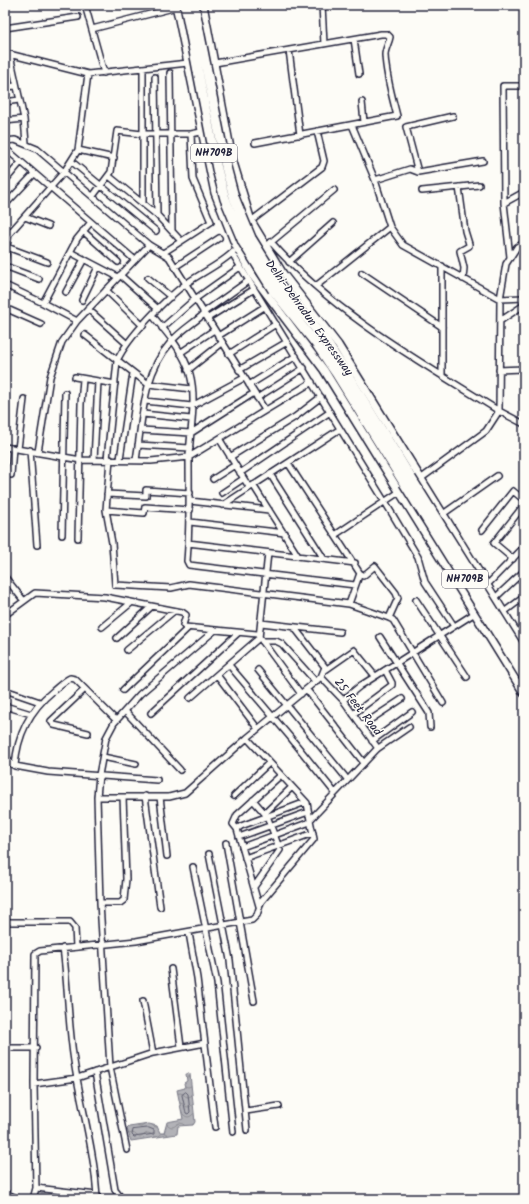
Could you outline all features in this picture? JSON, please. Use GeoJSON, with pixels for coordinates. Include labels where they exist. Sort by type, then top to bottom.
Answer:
{"type":"FeatureCollection","features":[{"type":"Feature","properties":{"kind":"highway","name":"Delhi-Dehradun Expressway"},"geometry":{"type":"LineString","coordinates":[[194,5],[226,167],[236,202],[251,238],[272,274],[324,340],[344,369],[524,659]]}},
{"type":"Feature","properties":{"kind":"highway","name":"Delhi-Dehradun Expressway"},"geometry":{"type":"LineString","coordinates":[[179,6],[225,199],[243,242],[265,279],[316,344],[336,374],[524,676]]}},
{"type":"Feature","properties":{"kind":"street"},"geometry":{"type":"LineString","coordinates":[[85,5],[104,73]]}},
{"type":"Feature","properties":{"kind":"street"},"geometry":{"type":"LineString","coordinates":[[203,5],[232,159],[251,221],[268,244],[282,274],[338,345],[523,642]]}},
{"type":"Feature","properties":{"kind":"street"},"geometry":{"type":"LineString","coordinates":[[322,5],[324,44]]}},
{"type":"Feature","properties":{"kind":"street"},"geometry":{"type":"LineString","coordinates":[[92,29],[179,6],[201,132],[215,193],[236,246],[253,276],[324,370],[524,693]]}},
{"type":"Feature","properties":{"kind":"street"},"geometry":{"type":"LineString","coordinates":[[5,28],[78,17]]}},
{"type":"Feature","properties":{"kind":"street"},"geometry":{"type":"LineString","coordinates":[[26,143],[24,119],[8,54],[88,74],[188,63],[215,63],[387,34],[390,37],[388,46],[384,53],[389,86],[397,116],[255,143]]}},
{"type":"Feature","properties":{"kind":"street"},"geometry":{"type":"LineString","coordinates":[[354,39],[359,74]]}},
{"type":"Feature","properties":{"kind":"street"},"geometry":{"type":"LineString","coordinates":[[289,50],[300,135]]}},
{"type":"Feature","properties":{"kind":"street"},"geometry":{"type":"LineString","coordinates":[[142,203],[143,69]]}},
{"type":"Feature","properties":{"kind":"street"},"geometry":{"type":"LineString","coordinates":[[170,73],[172,230]]}},
{"type":"Feature","properties":{"kind":"street"},"geometry":{"type":"LineString","coordinates":[[5,260],[9,234],[64,172],[78,150],[88,74]]}},
{"type":"Feature","properties":{"kind":"street"},"geometry":{"type":"LineString","coordinates":[[155,77],[159,217]]}},
{"type":"Feature","properties":{"kind":"street"},"geometry":{"type":"LineString","coordinates":[[5,87],[16,86]]}},
{"type":"Feature","properties":{"kind":"street"},"geometry":{"type":"LineString","coordinates":[[510,257],[504,203],[503,86],[524,86]]}},
{"type":"Feature","properties":{"kind":"street"},"geometry":{"type":"LineString","coordinates":[[5,102],[19,100]]}},
{"type":"Feature","properties":{"kind":"street"},"geometry":{"type":"LineString","coordinates":[[362,102],[364,122]]}},
{"type":"Feature","properties":{"kind":"street"},"geometry":{"type":"LineString","coordinates":[[418,172],[406,127],[453,116]]}},
{"type":"Feature","properties":{"kind":"street"},"geometry":{"type":"LineString","coordinates":[[5,121],[24,119]]}},
{"type":"Feature","properties":{"kind":"street"},"geometry":{"type":"LineString","coordinates":[[352,124],[375,180],[390,227],[403,245],[500,300],[524,298]]}},
{"type":"Feature","properties":{"kind":"street"},"geometry":{"type":"LineString","coordinates":[[93,196],[109,176],[114,158],[115,135],[117,131],[142,134],[191,134],[201,132]]}},
{"type":"Feature","properties":{"kind":"street"},"geometry":{"type":"LineString","coordinates":[[251,221],[322,167],[324,161],[317,131]]}},
{"type":"Feature","properties":{"kind":"street"},"geometry":{"type":"LineString","coordinates":[[163,253],[211,222],[194,179],[191,134]]}},
{"type":"Feature","properties":{"kind":"street"},"geometry":{"type":"LineString","coordinates":[[5,141],[15,140],[26,143],[37,149],[149,245],[168,257],[265,410]]}},
{"type":"Feature","properties":{"kind":"street"},"geometry":{"type":"LineString","coordinates":[[5,148],[135,260]]}},
{"type":"Feature","properties":{"kind":"street"},"geometry":{"type":"LineString","coordinates":[[78,150],[114,158]]}},
{"type":"Feature","properties":{"kind":"street"},"geometry":{"type":"LineString","coordinates":[[71,161],[156,231]]}},
{"type":"Feature","properties":{"kind":"street"},"geometry":{"type":"LineString","coordinates":[[375,180],[410,169],[418,172],[483,161]]}},
{"type":"Feature","properties":{"kind":"street"},"geometry":{"type":"LineString","coordinates":[[5,181],[21,162]]}},
{"type":"Feature","properties":{"kind":"street"},"geometry":{"type":"LineString","coordinates":[[5,205],[34,174]]}},
{"type":"Feature","properties":{"kind":"street"},"geometry":{"type":"LineString","coordinates":[[109,176],[159,217],[181,242]]}},
{"type":"Feature","properties":{"kind":"street"},"geometry":{"type":"LineString","coordinates":[[422,191],[479,185]]}},
{"type":"Feature","properties":{"kind":"street"},"geometry":{"type":"LineString","coordinates":[[459,187],[465,231],[469,244],[469,246],[460,251],[464,268],[463,279]]}},
{"type":"Feature","properties":{"kind":"street"},"geometry":{"type":"LineString","coordinates":[[268,244],[334,190]]}},
{"type":"Feature","properties":{"kind":"street"},"geometry":{"type":"LineString","coordinates":[[504,203],[524,192]]}},
{"type":"Feature","properties":{"kind":"street"},"geometry":{"type":"LineString","coordinates":[[25,217],[48,226]]}},
{"type":"Feature","properties":{"kind":"street"},"geometry":{"type":"LineString","coordinates":[[43,303],[70,252],[91,222]]}},
{"type":"Feature","properties":{"kind":"street"},"geometry":{"type":"LineString","coordinates":[[289,262],[333,223]]}},
{"type":"Feature","properties":{"kind":"street"},"geometry":{"type":"LineString","coordinates":[[316,286],[390,227]]}},
{"type":"Feature","properties":{"kind":"street"},"geometry":{"type":"LineString","coordinates":[[84,231],[118,262]]}},
{"type":"Feature","properties":{"kind":"street"},"geometry":{"type":"LineString","coordinates":[[175,267],[219,238]]}},
{"type":"Feature","properties":{"kind":"street"},"geometry":{"type":"LineString","coordinates":[[335,535],[421,478],[486,432],[499,411],[500,300],[506,264],[517,247],[524,243]]}},
{"type":"Feature","properties":{"kind":"street"},"geometry":{"type":"LineString","coordinates":[[268,244],[348,314],[499,411],[524,424]]}},
{"type":"Feature","properties":{"kind":"street"},"geometry":{"type":"LineString","coordinates":[[38,452],[52,366],[62,342],[77,321],[149,245]]}},
{"type":"Feature","properties":{"kind":"street"},"geometry":{"type":"LineString","coordinates":[[236,246],[232,253],[185,284],[158,309],[122,350],[117,361],[108,459],[106,510],[112,543],[115,585],[171,588],[189,584],[349,604],[389,618],[443,703]]}},
{"type":"Feature","properties":{"kind":"street"},"geometry":{"type":"LineString","coordinates":[[7,247],[47,262]]}},
{"type":"Feature","properties":{"kind":"street"},"geometry":{"type":"LineString","coordinates":[[70,252],[119,276],[158,309]]}},
{"type":"Feature","properties":{"kind":"street"},"geometry":{"type":"LineString","coordinates":[[232,253],[253,290],[304,368],[385,502],[418,558],[425,582],[454,626]]}},
{"type":"Feature","properties":{"kind":"street"},"geometry":{"type":"LineString","coordinates":[[66,292],[84,259]]}},
{"type":"Feature","properties":{"kind":"street"},"geometry":{"type":"LineString","coordinates":[[5,266],[39,279]]}},
{"type":"Feature","properties":{"kind":"street"},"geometry":{"type":"LineString","coordinates":[[442,266],[442,375]]}},
{"type":"Feature","properties":{"kind":"street"},"geometry":{"type":"LineString","coordinates":[[82,300],[98,267]]}},
{"type":"Feature","properties":{"kind":"street"},"geometry":{"type":"LineString","coordinates":[[162,328],[195,299],[240,267]]}},
{"type":"Feature","properties":{"kind":"street"},"geometry":{"type":"LineString","coordinates":[[362,273],[442,327]]}},
{"type":"Feature","properties":{"kind":"street"},"geometry":{"type":"LineString","coordinates":[[148,278],[171,297]]}},
{"type":"Feature","properties":{"kind":"street"},"geometry":{"type":"LineString","coordinates":[[136,460],[148,384],[154,367],[172,340],[248,280]]}},
{"type":"Feature","properties":{"kind":"street"},"geometry":{"type":"LineString","coordinates":[[5,286],[43,303],[77,321]]}},
{"type":"Feature","properties":{"kind":"street"},"geometry":{"type":"LineString","coordinates":[[106,290],[143,326]]}},
{"type":"Feature","properties":{"kind":"street"},"geometry":{"type":"LineString","coordinates":[[205,315],[253,290]]}},
{"type":"Feature","properties":{"kind":"street"},"geometry":{"type":"LineString","coordinates":[[500,321],[524,305]]}},
{"type":"Feature","properties":{"kind":"street"},"geometry":{"type":"LineString","coordinates":[[218,336],[264,307]]}},
{"type":"Feature","properties":{"kind":"street"},"geometry":{"type":"LineString","coordinates":[[5,308],[41,324]]}},
{"type":"Feature","properties":{"kind":"street"},"geometry":{"type":"LineString","coordinates":[[88,309],[127,344]]}},
{"type":"Feature","properties":{"kind":"street"},"geometry":{"type":"LineString","coordinates":[[152,315],[172,340],[180,354],[188,370],[192,389],[189,456],[190,522],[187,561],[189,565],[354,585]]}},
{"type":"Feature","properties":{"kind":"street"},"geometry":{"type":"LineString","coordinates":[[229,354],[276,324]]}},
{"type":"Feature","properties":{"kind":"street"},"geometry":{"type":"LineString","coordinates":[[180,354],[214,330]]}},
{"type":"Feature","properties":{"kind":"street"},"geometry":{"type":"LineString","coordinates":[[85,335],[148,384],[192,389]]}},
{"type":"Feature","properties":{"kind":"street"},"geometry":{"type":"LineString","coordinates":[[239,370],[287,342]]}},
{"type":"Feature","properties":{"kind":"street"},"geometry":{"type":"LineString","coordinates":[[188,370],[222,343]]}},
{"type":"Feature","properties":{"kind":"street"},"geometry":{"type":"LineString","coordinates":[[249,385],[296,356]]}},
{"type":"Feature","properties":{"kind":"street"},"geometry":{"type":"LineString","coordinates":[[141,430],[190,433],[304,368]]}},
{"type":"Feature","properties":{"kind":"street"},"geometry":{"type":"LineString","coordinates":[[499,370],[524,369]]}},
{"type":"Feature","properties":{"kind":"street"},"geometry":{"type":"LineString","coordinates":[[120,459],[133,373]]}},
{"type":"Feature","properties":{"kind":"street"},"geometry":{"type":"LineString","coordinates":[[75,377],[115,384]]}},
{"type":"Feature","properties":{"kind":"street"},"geometry":{"type":"LineString","coordinates":[[145,401],[192,406],[244,378]]}},
{"type":"Feature","properties":{"kind":"street"},"geometry":{"type":"LineString","coordinates":[[78,538],[81,460],[81,404],[83,379]]}},
{"type":"Feature","properties":{"kind":"street"},"geometry":{"type":"LineString","coordinates":[[94,460],[98,381]]}},
{"type":"Feature","properties":{"kind":"street"},"geometry":{"type":"LineString","coordinates":[[5,447],[30,450],[81,460],[120,459],[151,461],[189,456],[220,440],[265,410],[312,382]]}},
{"type":"Feature","properties":{"kind":"street"},"geometry":{"type":"LineString","coordinates":[[62,535],[65,456],[65,393]]}},
{"type":"Feature","properties":{"kind":"street"},"geometry":{"type":"LineString","coordinates":[[230,458],[295,417],[321,396]]}},
{"type":"Feature","properties":{"kind":"street"},"geometry":{"type":"LineString","coordinates":[[11,475],[24,399]]}},
{"type":"Feature","properties":{"kind":"street"},"geometry":{"type":"LineString","coordinates":[[240,473],[330,412]]}},
{"type":"Feature","properties":{"kind":"street"},"geometry":{"type":"LineString","coordinates":[[143,414],[191,419]]}},
{"type":"Feature","properties":{"kind":"street"},"geometry":{"type":"LineString","coordinates":[[223,505],[340,429]]}},
{"type":"Feature","properties":{"kind":"street"},"geometry":{"type":"LineString","coordinates":[[220,440],[243,479],[251,486],[269,510],[285,533],[298,556]]}},
{"type":"Feature","properties":{"kind":"street"},"geometry":{"type":"LineString","coordinates":[[138,445],[190,448]]}},
{"type":"Feature","properties":{"kind":"street"},"geometry":{"type":"LineString","coordinates":[[30,450],[37,545]]}},
{"type":"Feature","properties":{"kind":"street"},"geometry":{"type":"LineString","coordinates":[[288,463],[355,563],[360,573],[363,576],[375,566],[396,593],[398,598],[389,618]]}},
{"type":"Feature","properties":{"kind":"street"},"geometry":{"type":"LineString","coordinates":[[213,479],[234,465]]}},
{"type":"Feature","properties":{"kind":"street"},"geometry":{"type":"LineString","coordinates":[[270,474],[324,559]]}},
{"type":"Feature","properties":{"kind":"street"},"geometry":{"type":"LineString","coordinates":[[443,514],[497,476]]}},
{"type":"Feature","properties":{"kind":"street"},"geometry":{"type":"LineString","coordinates":[[222,493],[243,479]]}},
{"type":"Feature","properties":{"kind":"street"},"geometry":{"type":"LineString","coordinates":[[107,494],[146,496],[146,490],[190,492]]}},
{"type":"Feature","properties":{"kind":"street"},"geometry":{"type":"LineString","coordinates":[[482,530],[513,491],[524,500]]}},
{"type":"Feature","properties":{"kind":"street"},"geometry":{"type":"LineString","coordinates":[[190,501],[269,510]]}},
{"type":"Feature","properties":{"kind":"street"},"geometry":{"type":"LineString","coordinates":[[513,559],[494,543],[524,505]]}},
{"type":"Feature","properties":{"kind":"street"},"geometry":{"type":"LineString","coordinates":[[106,510],[144,513],[145,506],[190,510]]}},
{"type":"Feature","properties":{"kind":"street"},"geometry":{"type":"LineString","coordinates":[[190,522],[285,533]]}},
{"type":"Feature","properties":{"kind":"street"},"geometry":{"type":"LineString","coordinates":[[188,543],[355,563]]}},
{"type":"Feature","properties":{"kind":"street"},"geometry":{"type":"LineString","coordinates":[[487,586],[524,547]]}},
{"type":"Feature","properties":{"kind":"street"},"geometry":{"type":"LineString","coordinates":[[261,640],[260,623],[268,553]]}},
{"type":"Feature","properties":{"kind":"street"},"geometry":{"type":"LineString","coordinates":[[495,598],[524,571]]}},
{"type":"Feature","properties":{"kind":"street"},"geometry":{"type":"LineString","coordinates":[[349,604],[354,585],[360,573]]}},
{"type":"Feature","properties":{"kind":"street"},"geometry":{"type":"LineString","coordinates":[[5,577],[24,601]]}},
{"type":"Feature","properties":{"kind":"street"},"geometry":{"type":"LineString","coordinates":[[5,607],[7,614],[35,593],[105,597],[186,614],[183,625],[188,628],[238,633],[254,633],[261,640],[301,694]]}},
{"type":"Feature","properties":{"kind":"street"},"geometry":{"type":"LineString","coordinates":[[504,612],[524,597]]}},
{"type":"Feature","properties":{"kind":"street"},"geometry":{"type":"LineString","coordinates":[[416,600],[440,634],[467,677]]}},
{"type":"Feature","properties":{"kind":"street"},"geometry":{"type":"LineString","coordinates":[[102,627],[131,603]]}},
{"type":"Feature","properties":{"kind":"street"},"geometry":{"type":"LineString","coordinates":[[117,638],[151,607]]}},
{"type":"Feature","properties":{"kind":"street"},"geometry":{"type":"LineString","coordinates":[[127,650],[174,611]]}},
{"type":"Feature","properties":{"kind":"street"},"geometry":{"type":"LineString","coordinates":[[342,700],[375,676],[440,634],[475,614]]}},
{"type":"Feature","properties":{"kind":"street"},"geometry":{"type":"LineString","coordinates":[[260,623],[340,632]]}},
{"type":"Feature","properties":{"kind":"street"},"geometry":{"type":"LineString","coordinates":[[294,627],[323,664],[324,671]]}},
{"type":"Feature","properties":{"kind":"street"},"geometry":{"type":"LineString","coordinates":[[123,690],[188,628]]}},
{"type":"Feature","properties":{"kind":"street"},"geometry":{"type":"LineString","coordinates":[[126,1150],[110,1067],[100,903],[97,797],[99,775],[108,731],[116,720],[162,675],[214,631]]}},
{"type":"Feature","properties":{"kind":"street"},"geometry":{"type":"LineString","coordinates":[[151,713],[238,633]]}},
{"type":"Feature","properties":{"kind":"street"},"geometry":{"type":"LineString","coordinates":[[380,636],[429,713],[430,726]]}},
{"type":"Feature","properties":{"kind":"street"},"geometry":{"type":"LineString","coordinates":[[190,698],[261,640],[276,641],[282,644],[316,682]]}},
{"type":"Feature","properties":{"kind":"street"},"geometry":{"type":"LineString","coordinates":[[97,797],[160,797],[185,793],[247,738],[273,718],[286,705],[307,690],[321,677],[324,671],[354,650],[375,676]]}},
{"type":"Feature","properties":{"kind":"street"},"geometry":{"type":"LineString","coordinates":[[229,665],[290,736],[335,793]]}},
{"type":"Feature","properties":{"kind":"street"},"geometry":{"type":"LineString","coordinates":[[258,670],[348,779]]}},
{"type":"Feature","properties":{"kind":"street"},"geometry":{"type":"LineString","coordinates":[[352,714],[393,684],[385,670]]}},
{"type":"Feature","properties":{"kind":"street"},"geometry":{"type":"LineString","coordinates":[[217,675],[258,729]]}},
{"type":"Feature","properties":{"kind":"street","name":"25 Feet Road"},"geometry":{"type":"LineString","coordinates":[[321,677],[342,700],[377,749]]}},
{"type":"Feature","properties":{"kind":"street"},"geometry":{"type":"LineString","coordinates":[[15,766],[18,743],[31,714],[40,702],[70,678],[75,679],[116,720]]}},
{"type":"Feature","properties":{"kind":"street"},"geometry":{"type":"LineString","coordinates":[[85,689],[51,721],[54,725],[88,733]]}},
{"type":"Feature","properties":{"kind":"street"},"geometry":{"type":"LineString","coordinates":[[5,690],[40,702]]}},
{"type":"Feature","properties":{"kind":"street"},"geometry":{"type":"LineString","coordinates":[[307,690],[364,763]]}},
{"type":"Feature","properties":{"kind":"street"},"geometry":{"type":"LineString","coordinates":[[361,726],[402,699]]}},
{"type":"Feature","properties":{"kind":"street"},"geometry":{"type":"LineString","coordinates":[[5,706],[31,714]]}},
{"type":"Feature","properties":{"kind":"street"},"geometry":{"type":"LineString","coordinates":[[124,711],[180,770]]}},
{"type":"Feature","properties":{"kind":"street"},"geometry":{"type":"LineString","coordinates":[[372,741],[412,712]]}},
{"type":"Feature","properties":{"kind":"street"},"geometry":{"type":"LineString","coordinates":[[242,847],[310,821],[377,749],[408,727]]}},
{"type":"Feature","properties":{"kind":"street"},"geometry":{"type":"LineString","coordinates":[[33,1199],[36,1188],[34,1084],[36,1048],[34,957],[40,951],[189,933],[252,920],[257,914],[259,906],[314,839],[306,802],[247,738]]}},
{"type":"Feature","properties":{"kind":"street"},"geometry":{"type":"LineString","coordinates":[[5,753],[10,763],[15,766],[48,772],[157,780]]}},
{"type":"Feature","properties":{"kind":"street"},"geometry":{"type":"LineString","coordinates":[[103,757],[136,764]]}},
{"type":"Feature","properties":{"kind":"street"},"geometry":{"type":"LineString","coordinates":[[234,796],[269,763]]}},
{"type":"Feature","properties":{"kind":"street"},"geometry":{"type":"LineString","coordinates":[[259,906],[237,829],[233,824],[234,819],[281,775]]}},
{"type":"Feature","properties":{"kind":"street"},"geometry":{"type":"LineString","coordinates":[[266,815],[292,788]]}},
{"type":"Feature","properties":{"kind":"street"},"geometry":{"type":"LineString","coordinates":[[145,796],[160,907]]}},
{"type":"Feature","properties":{"kind":"street"},"geometry":{"type":"LineString","coordinates":[[100,903],[120,903],[124,900],[126,879],[123,797]]}},
{"type":"Feature","properties":{"kind":"street"},"geometry":{"type":"LineString","coordinates":[[160,797],[167,856]]}},
{"type":"Feature","properties":{"kind":"street"},"geometry":{"type":"LineString","coordinates":[[253,800],[266,815],[278,845],[279,852],[261,874],[254,887]]}},
{"type":"Feature","properties":{"kind":"street"},"geometry":{"type":"LineString","coordinates":[[237,829],[266,815],[306,802]]}},
{"type":"Feature","properties":{"kind":"street"},"geometry":{"type":"LineString","coordinates":[[239,837],[308,812]]}},
{"type":"Feature","properties":{"kind":"street"},"geometry":{"type":"LineString","coordinates":[[245,858],[313,833]]}},
{"type":"Feature","properties":{"kind":"street"},"geometry":{"type":"LineString","coordinates":[[226,842],[254,1001]]}},
{"type":"Feature","properties":{"kind":"street"},"geometry":{"type":"LineString","coordinates":[[209,854],[232,972],[247,1130]]}},
{"type":"Feature","properties":{"kind":"street"},"geometry":{"type":"LineString","coordinates":[[193,867],[217,983],[233,1132]]}},
{"type":"Feature","properties":{"kind":"street"},"geometry":{"type":"LineString","coordinates":[[5,922],[70,922],[75,928],[76,947]]}},
{"type":"Feature","properties":{"kind":"street"},"geometry":{"type":"LineString","coordinates":[[189,933],[205,1043],[215,1127]]}},
{"type":"Feature","properties":{"kind":"street"},"geometry":{"type":"LineString","coordinates":[[36,1188],[97,1197],[90,1139],[73,1059],[68,983],[63,948]]}},
{"type":"Feature","properties":{"kind":"street"},"geometry":{"type":"LineString","coordinates":[[171,969],[181,1047]]}},
{"type":"Feature","properties":{"kind":"street"},"geometry":{"type":"LineString","coordinates":[[143,1001],[153,1053]]}},
{"type":"Feature","properties":{"kind":"street"},"geometry":{"type":"LineString","coordinates":[[34,1084],[77,1078],[153,1053],[205,1043]]}},
{"type":"Feature","properties":{"kind":"street"},"geometry":{"type":"LineString","coordinates":[[5,1049],[36,1048]]}},
{"type":"Feature","properties":{"kind":"street"},"geometry":{"type":"LineString","coordinates":[[95,1072],[115,1190],[122,1199]]}},
{"type":"Feature","properties":{"kind":"street"},"geometry":{"type":"LineString","coordinates":[[246,1111],[280,1106]]}},
{"type":"Feature","properties":{"kind":"street"},"geometry":{"type":"LineString","coordinates":[[5,1193],[18,1199]]}},
{"type":"Feature","properties":{"kind":"water"},"geometry":{"type":"Polygon","coordinates":[[[186,1074],[190,1074],[195,1122],[193,1125],[178,1126],[177,1134],[131,1141],[127,1129],[129,1127],[149,1124],[157,1126],[160,1133],[164,1133],[167,1122],[183,1119],[177,1090],[185,1088],[184,1083],[187,1081],[186,1074]]]}}]}
